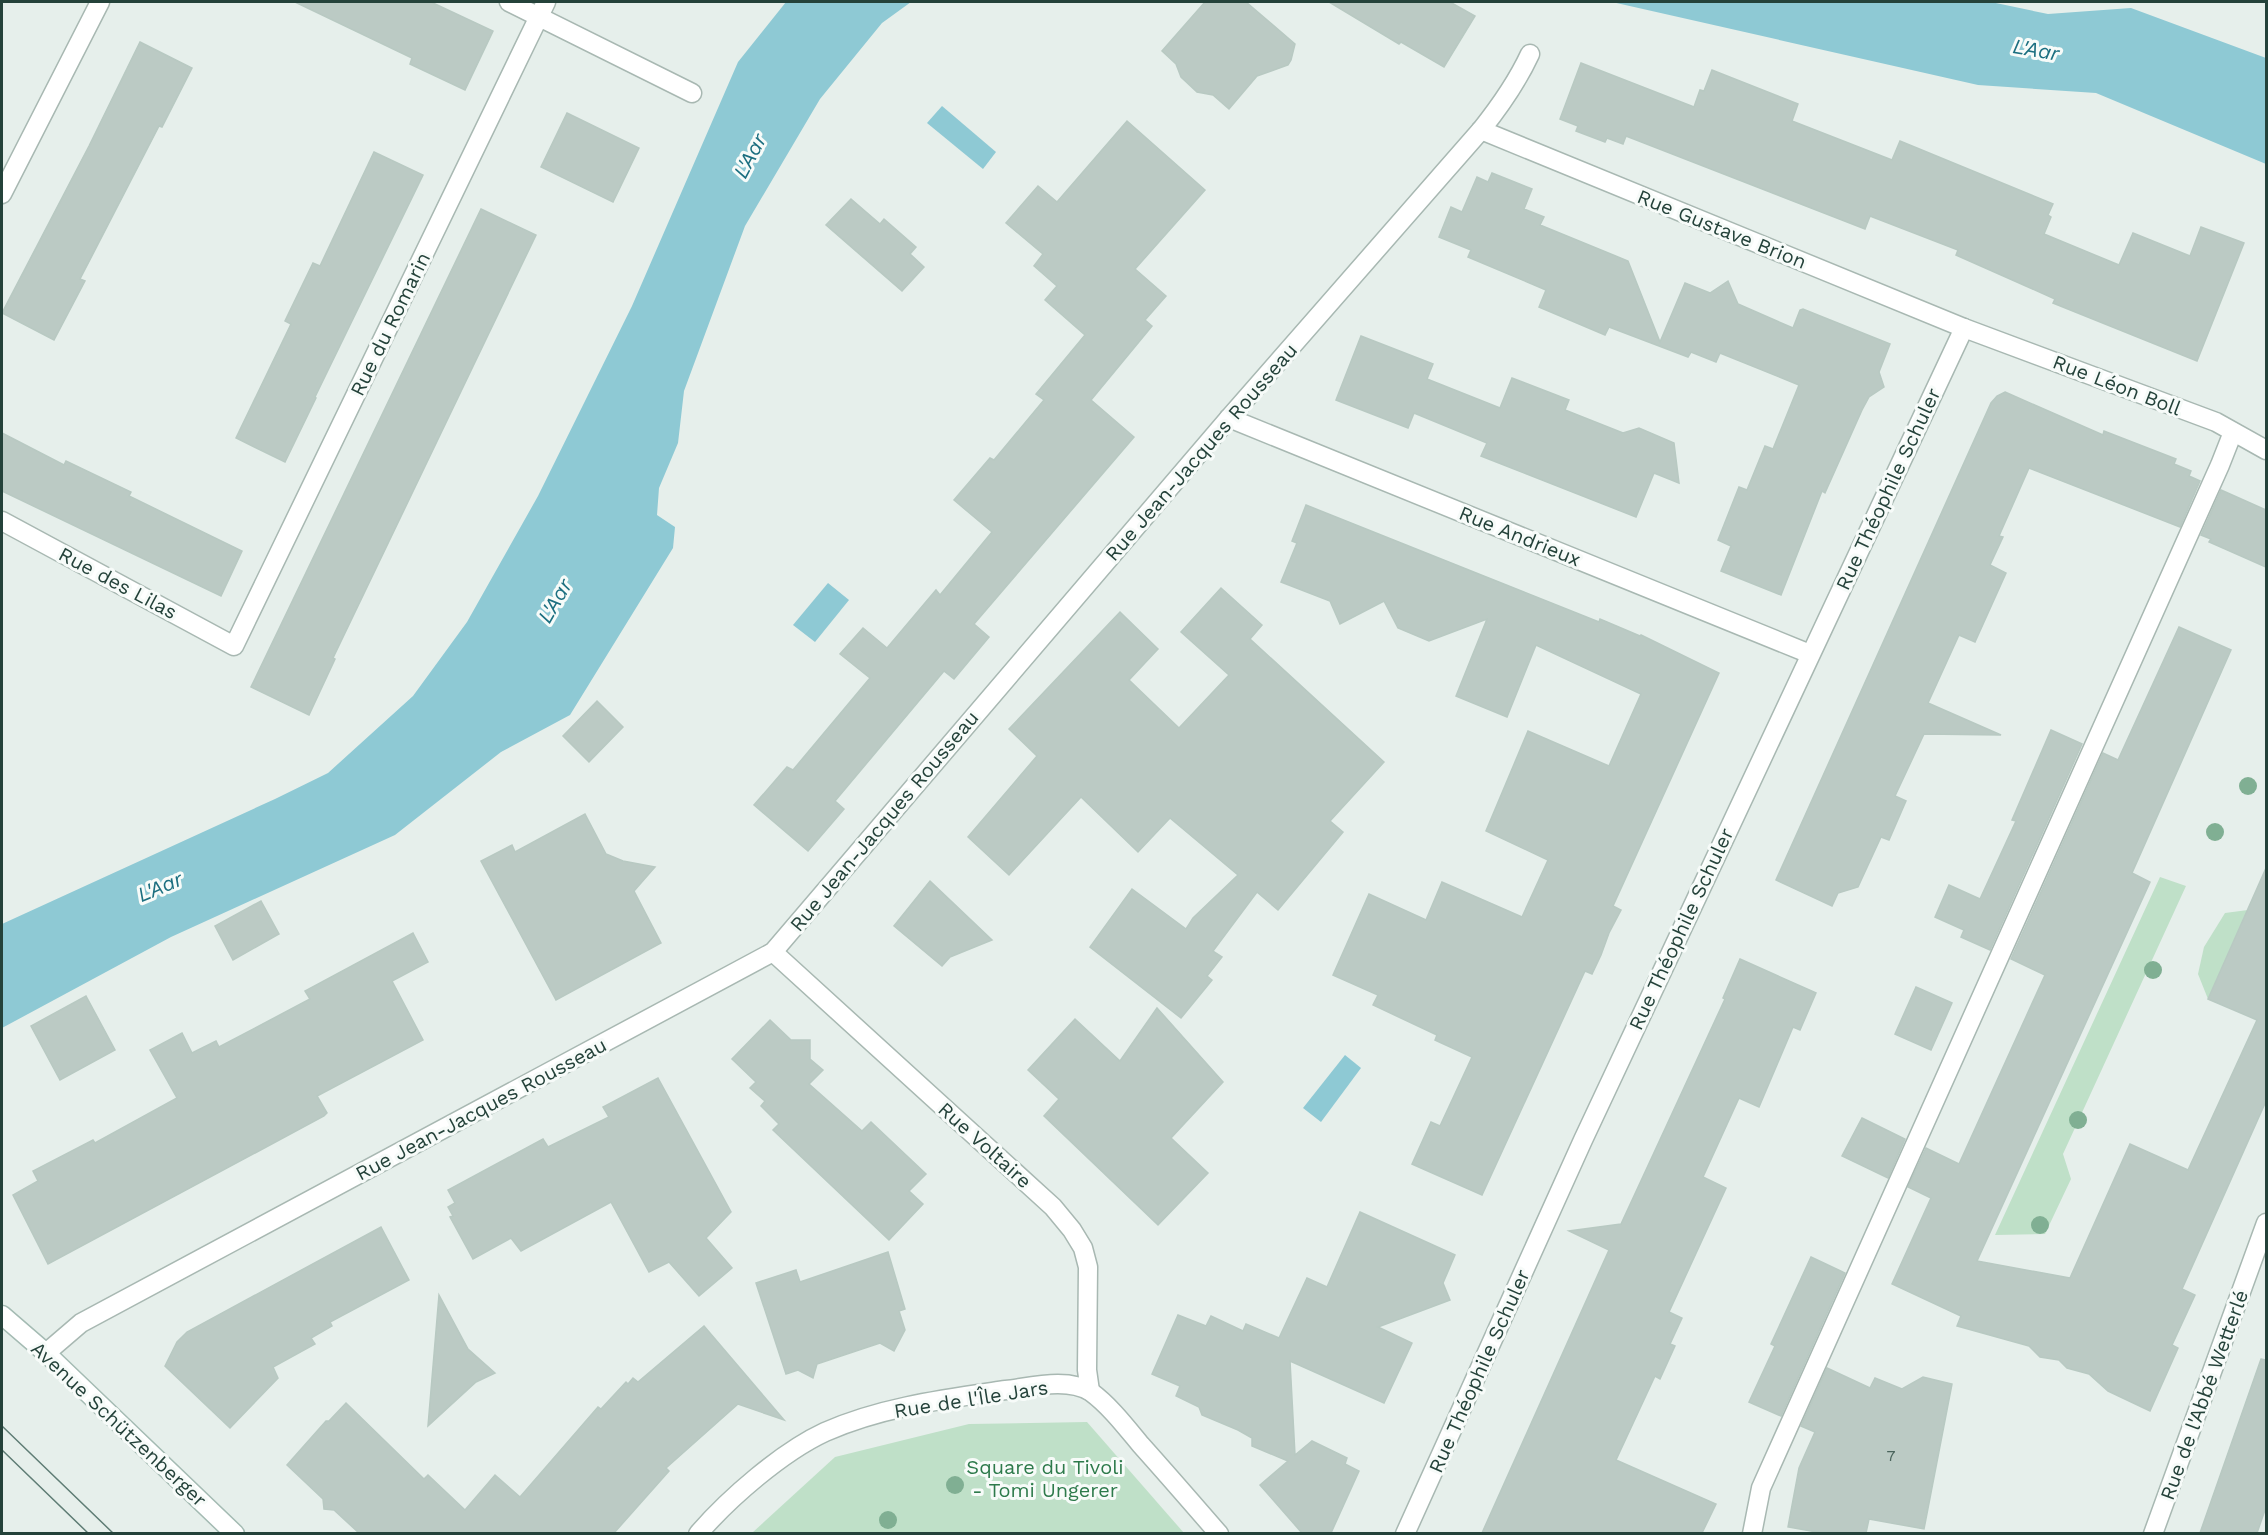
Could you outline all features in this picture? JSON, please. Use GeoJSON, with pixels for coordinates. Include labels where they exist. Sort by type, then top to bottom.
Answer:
{"type":"FeatureCollection","features":[{"type":"Feature","properties":{"kind":"street"},"geometry":{"type":"LineString","coordinates":[[2,194],[100,2]]}},
{"type":"Feature","properties":{"kind":"street"},"geometry":{"type":"LineString","coordinates":[[509,2],[543,9],[692,93]]}},
{"type":"Feature","properties":{"kind":"street","name":"Rue du Romarin"},"geometry":{"type":"LineString","coordinates":[[234,646],[543,9]]}},
{"type":"Feature","properties":{"kind":"street","name":"Rue Jean-Jacques Rousseau"},"geometry":{"type":"LineString","coordinates":[[46,1353],[81,1323],[773,952],[1229,418],[1481,130],[1519,78],[1530,54]]}},
{"type":"Feature","properties":{"kind":"street","name":"Rue Gustave Brion"},"geometry":{"type":"LineString","coordinates":[[1481,130],[1964,328]]}},
{"type":"Feature","properties":{"kind":"street","name":"Rue Léon Boll"},"geometry":{"type":"LineString","coordinates":[[1964,328],[2216,422],[2266,450]]}},
{"type":"Feature","properties":{"kind":"street","name":"Rue Théophile Schuler"},"geometry":{"type":"LineString","coordinates":[[1405,1533],[1583,1140],[1964,328]]}},
{"type":"Feature","properties":{"kind":"street","name":"Rue Andrieux"},"geometry":{"type":"LineString","coordinates":[[1229,418],[1810,654]]}},
{"type":"Feature","properties":{"kind":"street"},"geometry":{"type":"LineString","coordinates":[[1752,1533],[1761,1488],[2234,432]]}},
{"type":"Feature","properties":{"kind":"street","name":"Rue des Lilas"},"geometry":{"type":"LineString","coordinates":[[2,521],[234,646]]}},
{"type":"Feature","properties":{"kind":"street","name":"Rue Voltaire"},"geometry":{"type":"LineString","coordinates":[[773,952],[1053,1207],[1072,1230],[1083,1248],[1088,1267],[1087,1370],[1090,1391]]}},
{"type":"Feature","properties":{"kind":"street","name":"Rue de l'Abbé Wetterlé"},"geometry":{"type":"LineString","coordinates":[[2153,1533],[2266,1223]]}},
{"type":"Feature","properties":{"kind":"street","name":"Avenue Schützenberger"},"geometry":{"type":"LineString","coordinates":[[2,1315],[46,1353],[235,1533]]}},
{"type":"Feature","properties":{"kind":"street","name":"Rue de l'Île Jars"},"geometry":{"type":"LineString","coordinates":[[698,1533],[746,1487],[789,1454],[824,1433],[860,1420],[961,1396],[1046,1385],[1070,1385],[1090,1391]]}},
{"type":"Feature","properties":{"kind":"street"},"geometry":{"type":"LineString","coordinates":[[1090,1391],[1115,1415],[1219,1533]]}},
{"type":"Feature","properties":{"kind":"green space"},"geometry":{"type":"Polygon","coordinates":[[[2160,877],[2186,886],[2063,1154],[2071,1179],[2045,1234],[1995,1235],[2160,877]]]}},
{"type":"Feature","properties":{"kind":"green space"},"geometry":{"type":"Polygon","coordinates":[[[2248,910],[2208,999],[2198,974],[2204,947],[2225,913],[2248,910]]]}},
{"type":"Feature","properties":{"kind":"green space","name":"Square du Tivoli - Tomi Ungerer"},"geometry":{"type":"Polygon","coordinates":[[[1087,1422],[1184,1533],[752,1533],[835,1457],[969,1424],[1087,1422]]]}},
{"type":"Feature","properties":{"kind":"water","name":"L'Aar"},"geometry":{"type":"Polygon","coordinates":[[[786,2],[911,2],[882,23],[820,99],[745,226],[684,391],[678,443],[659,488],[657,515],[675,527],[673,548],[570,715],[501,752],[395,835],[171,937],[2,1028],[2,924],[328,773],[413,696],[467,622],[538,496],[632,306],[738,62],[786,2]]]}},
{"type":"Feature","properties":{"kind":"water","name":"L'Aar"},"geometry":{"type":"Polygon","coordinates":[[[1612,2],[1991,2],[2048,14],[2131,8],[2266,58],[2266,164],[2096,93],[1978,85],[1612,2]]]}},
{"type":"Feature","properties":{"kind":"water"},"geometry":{"type":"Polygon","coordinates":[[[942,106],[996,152],[983,169],[927,123],[942,106]]]}},
{"type":"Feature","properties":{"kind":"water"},"geometry":{"type":"Polygon","coordinates":[[[828,583],[849,600],[815,642],[793,625],[828,583]]]}},
{"type":"Feature","properties":{"kind":"water"},"geometry":{"type":"Polygon","coordinates":[[[1345,1055],[1361,1068],[1321,1122],[1303,1108],[1345,1055]]]}},
{"type":"Feature","properties":{"kind":"building"},"geometry":{"type":"Polygon","coordinates":[[[295,2],[431,2],[493,31],[465,90],[410,64],[412,58],[295,2]]]}},
{"type":"Feature","properties":{"kind":"building"},"geometry":{"type":"Polygon","coordinates":[[[1205,2],[1246,2],[1295,44],[1288,65],[1257,76],[1229,109],[1213,95],[1197,92],[1181,77],[1176,64],[1162,51],[1205,2]]]}},
{"type":"Feature","properties":{"kind":"building"},"geometry":{"type":"Polygon","coordinates":[[[1329,2],[1450,2],[1475,16],[1444,67],[1401,42],[1399,44],[1329,2]]]}},
{"type":"Feature","properties":{"kind":"building"},"geometry":{"type":"Polygon","coordinates":[[[140,42],[192,68],[162,127],[159,126],[80,279],[85,281],[54,340],[2,313],[140,42]]]}},
{"type":"Feature","properties":{"kind":"building"},"geometry":{"type":"Polygon","coordinates":[[[1581,63],[1694,107],[1700,90],[1704,91],[1712,70],[1798,104],[1792,121],[1892,160],[1900,141],[2053,204],[2048,215],[2051,217],[2044,234],[2119,265],[2133,233],[2190,256],[2201,227],[2244,243],[2197,361],[2053,303],[2055,299],[1956,255],[1958,250],[1870,216],[1865,229],[1626,136],[1623,144],[1607,138],[1605,142],[1576,131],[1578,126],[1560,119],[1581,63]]]}},
{"type":"Feature","properties":{"kind":"building"},"geometry":{"type":"Polygon","coordinates":[[[567,113],[639,148],[613,202],[541,167],[567,113]]]}},
{"type":"Feature","properties":{"kind":"building"},"geometry":{"type":"Polygon","coordinates":[[[1127,121],[1205,190],[1135,269],[1166,296],[1145,320],[1152,326],[1091,400],[1134,437],[974,624],[989,637],[954,679],[944,671],[835,801],[844,809],[808,851],[754,805],[787,767],[793,770],[870,678],[840,654],[863,628],[887,648],[936,590],[940,595],[992,532],[954,500],[990,458],[994,460],[1044,400],[1036,394],[1085,335],[1045,300],[1057,286],[1034,266],[1043,254],[1006,223],[1038,186],[1057,202],[1127,121]]]}},
{"type":"Feature","properties":{"kind":"building"},"geometry":{"type":"Polygon","coordinates":[[[374,152],[423,175],[285,462],[236,438],[291,324],[285,321],[313,263],[320,266],[374,152]]]}},
{"type":"Feature","properties":{"kind":"building"},"geometry":{"type":"Polygon","coordinates":[[[1492,173],[1532,189],[1524,209],[1544,217],[1540,225],[1628,261],[1660,342],[1685,283],[1710,293],[1728,281],[1738,304],[1793,328],[1800,310],[1803,309],[1890,344],[1879,372],[1884,387],[1869,397],[1862,410],[1825,493],[1822,491],[1781,595],[1721,571],[1731,546],[1718,540],[1739,487],[1747,490],[1765,446],[1773,449],[1799,385],[1720,353],[1716,362],[1691,352],[1688,357],[1609,327],[1605,335],[1539,307],[1546,290],[1468,257],[1471,250],[1439,237],[1451,207],[1462,212],[1477,177],[1488,182],[1492,173]]]}},
{"type":"Feature","properties":{"kind":"building"},"geometry":{"type":"Polygon","coordinates":[[[851,199],[880,224],[884,219],[916,247],[910,254],[924,267],[902,291],[826,225],[851,199]]]}},
{"type":"Feature","properties":{"kind":"building"},"geometry":{"type":"Polygon","coordinates":[[[481,209],[536,235],[333,658],[335,659],[309,715],[251,687],[481,209]]]}},
{"type":"Feature","properties":{"kind":"building"},"geometry":{"type":"Polygon","coordinates":[[[1361,336],[1433,364],[1427,379],[1500,408],[1512,378],[1569,400],[1565,410],[1623,433],[1639,428],[1674,443],[1679,483],[1654,473],[1636,517],[1481,456],[1487,443],[1414,413],[1408,428],[1336,400],[1361,336]]]}},
{"type":"Feature","properties":{"kind":"building"},"geometry":{"type":"Polygon","coordinates":[[[2005,392],[2103,435],[2104,431],[2176,459],[2174,464],[2191,471],[2189,476],[2200,481],[2180,527],[2029,468],[1999,536],[2003,537],[1990,565],[2006,573],[1975,642],[1959,635],[1928,703],[2001,735],[1924,734],[1895,796],[1906,801],[1889,840],[1881,837],[1858,887],[1838,893],[1832,906],[1776,880],[1991,403],[2005,392]]]}},
{"type":"Feature","properties":{"kind":"building"},"geometry":{"type":"Polygon","coordinates":[[[2,433],[64,465],[66,461],[131,492],[129,496],[242,551],[221,596],[2,491],[2,433]]]}},
{"type":"Feature","properties":{"kind":"building"},"geometry":{"type":"Polygon","coordinates":[[[2221,490],[2266,510],[2266,567],[2209,542],[2211,539],[2201,535],[2221,490]]]}},
{"type":"Feature","properties":{"kind":"building"},"geometry":{"type":"Polygon","coordinates":[[[1306,505],[1599,622],[1600,619],[1641,635],[1719,673],[1613,906],[1621,910],[1601,955],[1592,974],[1585,971],[1482,1195],[1412,1164],[1431,1122],[1440,1126],[1472,1057],[1435,1040],[1437,1035],[1373,1005],[1378,995],[1333,975],[1369,894],[1426,920],[1442,882],[1522,917],[1548,860],[1486,831],[1528,731],[1609,766],[1641,694],[1536,645],[1507,717],[1456,696],[1487,619],[1429,641],[1398,628],[1384,601],[1340,624],[1330,601],[1281,582],[1297,543],[1292,541],[1306,505]]]}},
{"type":"Feature","properties":{"kind":"building"},"geometry":{"type":"Polygon","coordinates":[[[1221,588],[1262,625],[1250,639],[1384,762],[1330,821],[1343,832],[1278,910],[1257,892],[1213,951],[1222,957],[1207,976],[1212,980],[1181,1018],[1090,947],[1132,889],[1186,929],[1193,918],[1238,875],[1170,818],[1138,852],[1081,797],[1009,875],[968,837],[1037,756],[1009,729],[1120,612],[1158,649],[1129,680],[1179,728],[1229,675],[1181,632],[1221,588]]]}},
{"type":"Feature","properties":{"kind":"building"},"geometry":{"type":"Polygon","coordinates":[[[2179,627],[2231,650],[2132,873],[2150,882],[1977,1261],[2070,1278],[2130,1144],[2188,1170],[2257,1020],[2208,999],[2266,868],[2266,1101],[2182,1289],[2195,1295],[2172,1345],[2178,1348],[2150,1411],[2108,1391],[2089,1374],[2067,1368],[2059,1360],[2040,1357],[2029,1346],[1957,1326],[1961,1316],[1892,1284],[1931,1198],[1908,1187],[1926,1148],[1959,1164],[2045,975],[2011,959],[2103,753],[2118,760],[2179,627]]]}},
{"type":"Feature","properties":{"kind":"building"},"geometry":{"type":"Polygon","coordinates":[[[597,701],[623,727],[589,762],[563,736],[597,701]]]}},
{"type":"Feature","properties":{"kind":"building"},"geometry":{"type":"Polygon","coordinates":[[[2051,730],[2082,744],[1990,950],[1961,937],[1964,930],[1935,917],[1949,885],[1980,899],[2016,821],[2012,820],[2051,730]]]}},
{"type":"Feature","properties":{"kind":"building"},"geometry":{"type":"Polygon","coordinates":[[[585,814],[606,854],[623,861],[655,867],[634,891],[661,943],[556,1000],[481,861],[512,845],[515,852],[585,814]]]}},
{"type":"Feature","properties":{"kind":"building"},"geometry":{"type":"Polygon","coordinates":[[[930,881],[992,940],[950,957],[942,966],[894,926],[930,881]]]}},
{"type":"Feature","properties":{"kind":"building"},"geometry":{"type":"Polygon","coordinates":[[[261,901],[279,934],[233,960],[215,926],[261,901]]]}},
{"type":"Feature","properties":{"kind":"building"},"geometry":{"type":"Polygon","coordinates":[[[413,933],[428,962],[392,981],[423,1040],[317,1096],[327,1113],[324,1116],[48,1264],[13,1195],[38,1181],[33,1171],[93,1140],[95,1143],[177,1098],[150,1050],[182,1033],[192,1053],[216,1041],[219,1047],[310,999],[305,991],[413,933]]]}},
{"type":"Feature","properties":{"kind":"building"},"geometry":{"type":"Polygon","coordinates":[[[1740,959],[1816,993],[1800,1030],[1793,1027],[1759,1107],[1739,1098],[1703,1177],[1726,1188],[1669,1312],[1682,1318],[1670,1344],[1675,1346],[1660,1379],[1655,1376],[1616,1460],[1716,1504],[1702,1533],[1482,1533],[1609,1250],[1569,1231],[1621,1224],[1725,999],[1723,998],[1740,959]]]}},
{"type":"Feature","properties":{"kind":"building"},"geometry":{"type":"Polygon","coordinates":[[[1916,987],[1952,1003],[1931,1050],[1895,1034],[1916,987]]]}},
{"type":"Feature","properties":{"kind":"building"},"geometry":{"type":"Polygon","coordinates":[[[86,996],[115,1050],[60,1080],[31,1026],[86,996]]]}},
{"type":"Feature","properties":{"kind":"building"},"geometry":{"type":"Polygon","coordinates":[[[1157,1008],[1223,1082],[1171,1138],[1208,1173],[1158,1225],[1044,1116],[1059,1099],[1028,1070],[1075,1019],[1120,1061],[1157,1008]]]}},
{"type":"Feature","properties":{"kind":"building"},"geometry":{"type":"Polygon","coordinates":[[[770,1020],[791,1040],[810,1040],[810,1059],[823,1070],[809,1084],[862,1131],[871,1122],[926,1174],[909,1191],[923,1204],[889,1240],[773,1130],[779,1124],[761,1106],[765,1101],[750,1088],[756,1082],[732,1059],[770,1020]]]}},
{"type":"Feature","properties":{"kind":"building"},"geometry":{"type":"Polygon","coordinates":[[[658,1078],[731,1212],[706,1238],[732,1268],[699,1296],[669,1262],[649,1272],[611,1202],[521,1251],[511,1238],[473,1259],[450,1217],[453,1216],[448,1207],[455,1203],[448,1190],[543,1139],[548,1147],[609,1117],[603,1107],[658,1078]]]}},
{"type":"Feature","properties":{"kind":"building"},"geometry":{"type":"Polygon","coordinates":[[[1862,1118],[1905,1139],[1888,1178],[1842,1156],[1862,1118]]]}},
{"type":"Feature","properties":{"kind":"building"},"geometry":{"type":"Polygon","coordinates":[[[1360,1212],[1455,1255],[1443,1283],[1450,1300],[1378,1327],[1412,1343],[1384,1403],[1290,1361],[1295,1455],[1312,1441],[1347,1458],[1345,1464],[1359,1471],[1331,1533],[1302,1533],[1260,1485],[1288,1461],[1252,1446],[1252,1438],[1238,1430],[1202,1415],[1199,1407],[1176,1396],[1180,1386],[1152,1374],[1178,1315],[1206,1326],[1211,1316],[1243,1331],[1246,1324],[1279,1338],[1307,1278],[1327,1287],[1360,1212]]]}},
{"type":"Feature","properties":{"kind":"building"},"geometry":{"type":"Polygon","coordinates":[[[381,1227],[409,1280],[330,1322],[332,1326],[311,1338],[315,1344],[273,1367],[278,1378],[230,1428],[165,1366],[177,1342],[187,1332],[381,1227]]]}},
{"type":"Feature","properties":{"kind":"building"},"geometry":{"type":"Polygon","coordinates":[[[888,1252],[905,1309],[899,1311],[905,1330],[894,1351],[880,1343],[817,1364],[813,1378],[798,1370],[786,1374],[756,1283],[796,1270],[800,1282],[888,1252]]]}},
{"type":"Feature","properties":{"kind":"building"},"geometry":{"type":"Polygon","coordinates":[[[1811,1257],[1845,1273],[1781,1416],[1749,1402],[1775,1346],[1771,1344],[1811,1257]]]}},
{"type":"Feature","properties":{"kind":"building"},"geometry":{"type":"Polygon","coordinates":[[[439,1295],[468,1349],[495,1373],[476,1382],[428,1426],[439,1295]]]}},
{"type":"Feature","properties":{"kind":"building"},"geometry":{"type":"Polygon","coordinates":[[[704,1326],[784,1420],[738,1404],[666,1468],[669,1471],[614,1533],[359,1533],[334,1510],[324,1509],[323,1499],[287,1465],[326,1421],[329,1421],[346,1403],[424,1479],[428,1475],[465,1510],[495,1475],[520,1497],[598,1407],[601,1409],[626,1382],[628,1384],[633,1378],[638,1382],[704,1326]]]}},
{"type":"Feature","properties":{"kind":"building"},"geometry":{"type":"Polygon","coordinates":[[[2261,1359],[2266,1360],[2266,1507],[2257,1533],[2200,1533],[2261,1359]]]}},
{"type":"Feature","properties":{"kind":"building"},"geometry":{"type":"Polygon","coordinates":[[[1827,1368],[1870,1388],[1875,1378],[1902,1389],[1923,1377],[1952,1384],[1924,1529],[1869,1519],[1866,1533],[1822,1533],[1788,1527],[1799,1468],[1815,1432],[1801,1426],[1827,1368]]]}},
{"type":"Feature","properties":{"kind":"tram line"},"geometry":{"type":"LineString","coordinates":[[2,1426],[114,1534]]}},
{"type":"Feature","properties":{"kind":"tram line"},"geometry":{"type":"LineString","coordinates":[[2,1450],[89,1534]]}}]}
